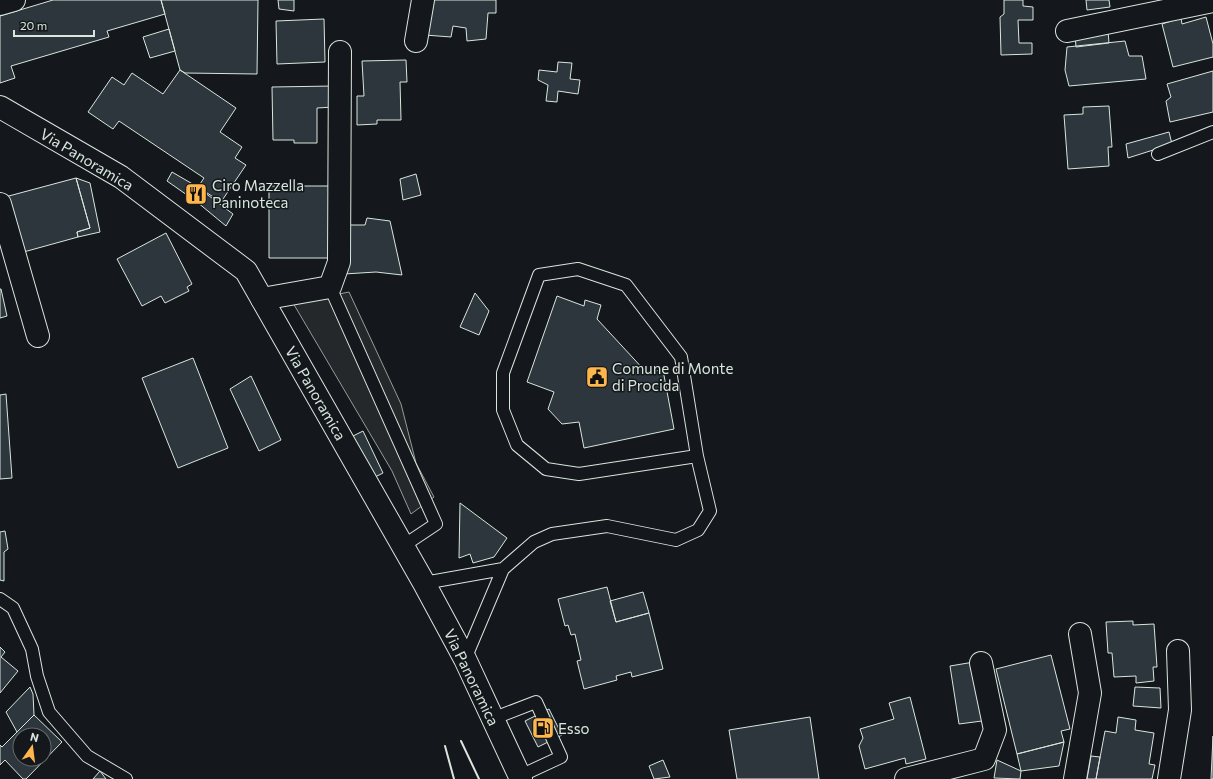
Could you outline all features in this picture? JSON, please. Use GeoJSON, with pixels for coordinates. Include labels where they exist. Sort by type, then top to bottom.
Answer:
{"type":"FeatureCollection","features":[{"type":"Feature","properties":{"kind":"street"},"geometry":{"type":"LineString","coordinates":[[416,41],[423,0]]}},
{"type":"Feature","properties":{"kind":"street"},"geometry":{"type":"LineString","coordinates":[[1067,31],[1213,1]]}},
{"type":"Feature","properties":{"kind":"street"},"geometry":{"type":"LineString","coordinates":[[262,299],[330,286],[339,262],[340,52]]}},
{"type":"Feature","properties":{"kind":"street","name":"Via Panoramica"},"geometry":{"type":"LineString","coordinates":[[0,107],[121,177],[246,271],[424,583],[465,659],[521,778]]}},
{"type":"Feature","properties":{"kind":"street"},"geometry":{"type":"LineString","coordinates":[[0,204],[38,336]]}},
{"type":"Feature","properties":{"kind":"street"},"geometry":{"type":"LineString","coordinates":[[1075,779],[1090,694],[1080,634]]}},
{"type":"Feature","properties":{"kind":"street"},"geometry":{"type":"LineString","coordinates":[[1169,779],[1180,710],[1178,651]]}},
{"type":"Feature","properties":{"kind":"street"},"geometry":{"type":"LineString","coordinates":[[906,779],[984,759],[995,730],[981,663]]}},
{"type":"Feature","properties":{"kind":"lane"},"geometry":{"type":"LineString","coordinates":[[1158,154],[1213,132]]}},
{"type":"Feature","properties":{"kind":"lane"},"geometry":{"type":"LineString","coordinates":[[465,659],[503,569],[534,542],[552,534],[607,526],[676,540],[698,530],[710,511],[697,456],[681,357],[626,285],[578,269],[539,275],[503,373],[503,410],[517,445],[546,469],[579,474],[697,456]]}},
{"type":"Feature","properties":{"kind":"lane"},"geometry":{"type":"LineString","coordinates":[[330,286],[436,524],[403,546]]}},
{"type":"Feature","properties":{"kind":"lane"},"geometry":{"type":"LineString","coordinates":[[424,583],[503,569]]}},
{"type":"Feature","properties":{"kind":"lane"},"geometry":{"type":"LineString","coordinates":[[0,599],[13,608],[32,649],[37,676],[49,712],[87,756],[126,779]]}},
{"type":"Feature","properties":{"kind":"lane"},"geometry":{"type":"LineString","coordinates":[[492,719],[536,702],[561,757],[521,778]]}},
{"type":"Feature","properties":{"kind":"shaded area"},"geometry":{"type":"Polygon","coordinates":[[[349,292],[401,404],[416,463],[434,497],[411,514],[392,471],[293,303],[349,292]]]}},
{"type":"Feature","properties":{"kind":"building"},"geometry":{"type":"Polygon","coordinates":[[[53,0],[161,0],[165,14],[107,31],[109,37],[11,66],[15,78],[0,83],[0,16],[53,0]]]}},
{"type":"Feature","properties":{"kind":"building"},"geometry":{"type":"Polygon","coordinates":[[[161,0],[258,0],[257,74],[185,73],[180,70],[161,0]]]}},
{"type":"Feature","properties":{"kind":"building"},"geometry":{"type":"Polygon","coordinates":[[[278,0],[294,0],[294,11],[279,9],[278,0]]]}},
{"type":"Feature","properties":{"kind":"building"},"geometry":{"type":"Polygon","coordinates":[[[428,0],[496,0],[496,13],[488,13],[486,39],[467,41],[466,28],[453,26],[451,37],[425,35],[428,0]]]}},
{"type":"Feature","properties":{"kind":"building"},"geometry":{"type":"Polygon","coordinates":[[[1004,0],[1023,0],[1023,6],[1033,7],[1033,20],[1018,20],[1019,43],[1032,43],[1032,54],[1001,55],[1000,17],[1004,14],[1004,0]]]}},
{"type":"Feature","properties":{"kind":"building"},"geometry":{"type":"Polygon","coordinates":[[[1086,0],[1109,0],[1110,7],[1087,10],[1086,0]]]}},
{"type":"Feature","properties":{"kind":"building"},"geometry":{"type":"Polygon","coordinates":[[[1206,17],[1213,44],[1213,57],[1173,67],[1162,24],[1181,18],[1182,24],[1206,17]]]}},
{"type":"Feature","properties":{"kind":"building"},"geometry":{"type":"Polygon","coordinates":[[[324,19],[325,62],[277,64],[276,21],[324,19]]]}},
{"type":"Feature","properties":{"kind":"building"},"geometry":{"type":"Polygon","coordinates":[[[169,29],[175,51],[150,58],[143,37],[169,29]]]}},
{"type":"Feature","properties":{"kind":"building"},"geometry":{"type":"Polygon","coordinates":[[[1108,31],[1109,43],[1076,47],[1075,35],[1108,31]]]}},
{"type":"Feature","properties":{"kind":"building"},"geometry":{"type":"Polygon","coordinates":[[[1125,41],[1129,56],[1142,56],[1146,79],[1069,86],[1065,70],[1067,47],[1125,41]]]}},
{"type":"Feature","properties":{"kind":"building"},"geometry":{"type":"Polygon","coordinates":[[[406,60],[407,82],[400,82],[401,120],[377,120],[377,124],[357,125],[357,96],[364,96],[362,61],[406,60]]]}},
{"type":"Feature","properties":{"kind":"building"},"geometry":{"type":"Polygon","coordinates":[[[558,62],[572,63],[570,79],[580,80],[578,94],[558,91],[557,102],[546,101],[548,85],[538,80],[539,70],[557,72],[558,62]]]}},
{"type":"Feature","properties":{"kind":"building"},"geometry":{"type":"Polygon","coordinates":[[[180,70],[236,108],[220,132],[242,147],[235,158],[246,165],[221,202],[198,187],[204,178],[119,121],[113,129],[88,112],[112,77],[124,85],[132,73],[163,94],[180,70]]]}},
{"type":"Feature","properties":{"kind":"building"},"geometry":{"type":"Polygon","coordinates":[[[1213,71],[1213,112],[1170,122],[1166,101],[1171,97],[1167,84],[1213,71]]]}},
{"type":"Feature","properties":{"kind":"building"},"geometry":{"type":"Polygon","coordinates":[[[333,86],[334,107],[317,108],[317,143],[294,143],[294,140],[273,140],[272,87],[333,86]]]}},
{"type":"Feature","properties":{"kind":"building"},"geometry":{"type":"Polygon","coordinates":[[[1109,106],[1112,147],[1108,147],[1109,166],[1068,169],[1064,115],[1083,114],[1083,107],[1109,106]]]}},
{"type":"Feature","properties":{"kind":"building"},"geometry":{"type":"Polygon","coordinates":[[[1169,132],[1172,144],[1128,158],[1126,144],[1169,132]]]}},
{"type":"Feature","properties":{"kind":"building","name":"Ciro Mazzella Paninoteca"},"geometry":{"type":"Polygon","coordinates":[[[172,172],[196,186],[233,214],[226,226],[197,202],[167,181],[172,172]]]}},
{"type":"Feature","properties":{"kind":"building"},"geometry":{"type":"Polygon","coordinates":[[[416,174],[421,195],[403,200],[400,179],[416,174]]]}},
{"type":"Feature","properties":{"kind":"building"},"geometry":{"type":"Polygon","coordinates":[[[76,178],[90,183],[100,232],[78,237],[77,232],[90,228],[76,178]]]}},
{"type":"Feature","properties":{"kind":"building"},"geometry":{"type":"Polygon","coordinates":[[[76,178],[90,228],[77,232],[78,237],[20,253],[5,197],[76,178]]]}},
{"type":"Feature","properties":{"kind":"building"},"geometry":{"type":"Polygon","coordinates":[[[269,186],[330,186],[330,258],[269,258],[269,186]]]}},
{"type":"Feature","properties":{"kind":"building"},"geometry":{"type":"Polygon","coordinates":[[[367,218],[390,221],[402,275],[376,272],[344,274],[344,225],[365,225],[367,218]]]}},
{"type":"Feature","properties":{"kind":"building"},"geometry":{"type":"Polygon","coordinates":[[[166,233],[192,284],[187,287],[189,291],[165,303],[161,296],[142,306],[117,259],[166,233]]]}},
{"type":"Feature","properties":{"kind":"building"},"geometry":{"type":"Polygon","coordinates":[[[0,289],[7,316],[0,318],[0,289]]]}},
{"type":"Feature","properties":{"kind":"building"},"geometry":{"type":"Polygon","coordinates":[[[475,293],[489,311],[479,335],[460,327],[475,293]]]}},
{"type":"Feature","properties":{"kind":"building","name":"Comune di Monte di Procida"},"geometry":{"type":"Polygon","coordinates":[[[557,296],[584,306],[585,300],[601,305],[597,319],[646,372],[663,370],[674,429],[584,448],[579,422],[562,424],[548,409],[554,392],[527,382],[557,296]]]}},
{"type":"Feature","properties":{"kind":"building"},"geometry":{"type":"Polygon","coordinates":[[[193,358],[228,448],[178,468],[142,378],[193,358]]]}},
{"type":"Feature","properties":{"kind":"building"},"geometry":{"type":"Polygon","coordinates":[[[251,376],[281,440],[259,451],[230,389],[251,376]]]}},
{"type":"Feature","properties":{"kind":"building"},"geometry":{"type":"Polygon","coordinates":[[[6,394],[12,478],[0,479],[0,395],[6,394]]]}},
{"type":"Feature","properties":{"kind":"building"},"geometry":{"type":"Polygon","coordinates":[[[363,431],[383,473],[373,478],[353,436],[363,431]]]}},
{"type":"Feature","properties":{"kind":"building"},"geometry":{"type":"Polygon","coordinates":[[[460,503],[507,538],[494,557],[473,563],[470,554],[459,558],[460,503]]]}},
{"type":"Feature","properties":{"kind":"building"},"geometry":{"type":"Polygon","coordinates":[[[5,531],[8,549],[4,552],[4,581],[0,580],[0,532],[5,531]]]}},
{"type":"Feature","properties":{"kind":"building"},"geometry":{"type":"Polygon","coordinates":[[[607,587],[616,622],[649,613],[663,669],[632,677],[631,672],[616,676],[617,680],[584,689],[577,661],[581,660],[575,634],[571,635],[568,625],[565,626],[558,599],[607,587]]]}},
{"type":"Feature","properties":{"kind":"building"},"geometry":{"type":"Polygon","coordinates":[[[643,592],[649,613],[616,622],[610,601],[643,592]]]}},
{"type":"Feature","properties":{"kind":"building"},"geometry":{"type":"Polygon","coordinates":[[[1133,621],[1133,625],[1154,624],[1157,667],[1153,667],[1154,681],[1136,683],[1136,676],[1114,677],[1112,653],[1108,653],[1106,622],[1133,621]]]}},
{"type":"Feature","properties":{"kind":"building"},"geometry":{"type":"Polygon","coordinates":[[[0,647],[5,652],[1,657],[18,671],[0,693],[0,647]]]}},
{"type":"Feature","properties":{"kind":"building"},"geometry":{"type":"Polygon","coordinates":[[[1051,655],[1070,729],[1061,731],[1064,742],[1017,754],[996,669],[1051,655]]]}},
{"type":"Feature","properties":{"kind":"building"},"geometry":{"type":"Polygon","coordinates":[[[974,662],[982,721],[959,724],[950,666],[974,662]]]}},
{"type":"Feature","properties":{"kind":"building"},"geometry":{"type":"Polygon","coordinates":[[[30,687],[33,694],[34,715],[22,727],[14,727],[6,712],[30,687]]]}},
{"type":"Feature","properties":{"kind":"building"},"geometry":{"type":"Polygon","coordinates":[[[1135,687],[1160,688],[1161,708],[1133,706],[1135,687]]]}},
{"type":"Feature","properties":{"kind":"building"},"geometry":{"type":"Polygon","coordinates":[[[910,697],[926,759],[906,764],[905,758],[865,769],[859,746],[863,738],[860,729],[894,719],[889,703],[910,697]]]}},
{"type":"Feature","properties":{"kind":"building","name":"Esso"},"geometry":{"type":"Polygon","coordinates":[[[549,709],[562,735],[538,747],[525,721],[549,709]]]}},
{"type":"Feature","properties":{"kind":"building"},"geometry":{"type":"Polygon","coordinates":[[[34,715],[46,727],[22,727],[34,715]]]}},
{"type":"Feature","properties":{"kind":"building"},"geometry":{"type":"Polygon","coordinates":[[[810,717],[819,779],[737,779],[729,730],[810,717]]]}},
{"type":"Feature","properties":{"kind":"building"},"geometry":{"type":"Polygon","coordinates":[[[1118,717],[1136,720],[1135,730],[1154,733],[1149,764],[1155,765],[1152,779],[1096,779],[1105,731],[1116,733],[1118,717]]]}},
{"type":"Feature","properties":{"kind":"building"},"geometry":{"type":"Polygon","coordinates":[[[52,732],[62,742],[52,752],[52,732]]]}},
{"type":"Feature","properties":{"kind":"building"},"geometry":{"type":"Polygon","coordinates":[[[1213,736],[1213,779],[1211,779],[1213,736]]]}},
{"type":"Feature","properties":{"kind":"building"},"geometry":{"type":"Polygon","coordinates":[[[12,737],[12,767],[38,767],[26,779],[23,779],[5,760],[0,765],[0,745],[2,747],[12,737]]]}},
{"type":"Feature","properties":{"kind":"building"},"geometry":{"type":"Polygon","coordinates":[[[1064,742],[1059,766],[1021,771],[1017,754],[1064,742]]]}},
{"type":"Feature","properties":{"kind":"building"},"geometry":{"type":"Polygon","coordinates":[[[1091,756],[1100,757],[1096,779],[1087,779],[1091,756]]]}},
{"type":"Feature","properties":{"kind":"building"},"geometry":{"type":"Polygon","coordinates":[[[663,760],[670,777],[654,779],[649,766],[663,760]]]}},
{"type":"Feature","properties":{"kind":"building"},"geometry":{"type":"Polygon","coordinates":[[[997,760],[1021,771],[1020,779],[994,778],[997,760]]]}},
{"type":"Feature","properties":{"kind":"building"},"geometry":{"type":"Polygon","coordinates":[[[100,771],[106,779],[93,779],[100,771]]]}},
{"type":"Feature","properties":{"kind":"wall"},"geometry":{"type":"LineString","coordinates":[[461,741],[479,779]]}},
{"type":"Feature","properties":{"kind":"wall"},"geometry":{"type":"LineString","coordinates":[[445,746],[454,779]]}},
{"type":"Feature","properties":{"kind":"place","name":"Ciro Mazzella Paninoteca"},"geometry":{"type":"Point","coordinates":[196,194]}},
{"type":"Feature","properties":{"kind":"place","name":"Comune di Monte di Procida"},"geometry":{"type":"Point","coordinates":[597,377]}},
{"type":"Feature","properties":{"kind":"place","name":"Esso"},"geometry":{"type":"Point","coordinates":[543,728]}}]}
